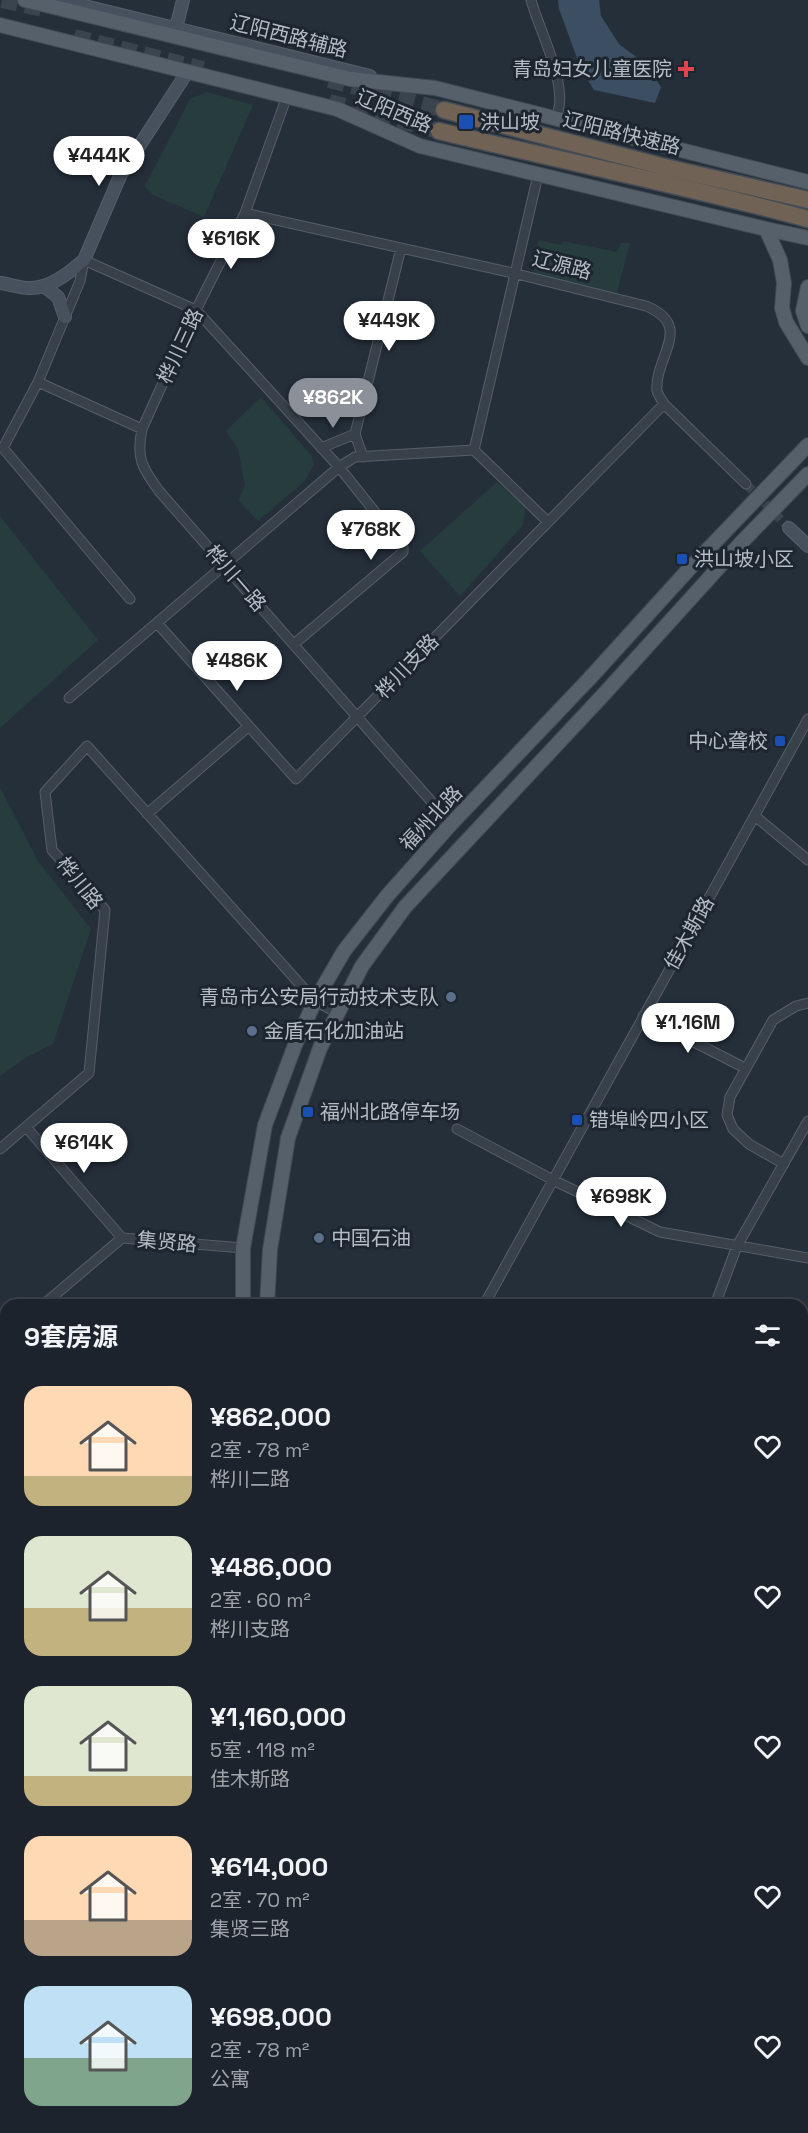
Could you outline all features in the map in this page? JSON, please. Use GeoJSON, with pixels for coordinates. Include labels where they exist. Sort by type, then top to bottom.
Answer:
{"type":"FeatureCollection","features":[{"type":"Feature","properties":{"kind":"highway","name":"辽阳路快速路"},"geometry":{"type":"LineString","coordinates":[[444,110],[665,167],[718,187]]}},
{"type":"Feature","properties":{"kind":"highway","name":"辽阳路快速路"},"geometry":{"type":"LineString","coordinates":[[439,131],[545,157],[718,187]]}},
{"type":"Feature","properties":{"kind":"highway"},"geometry":{"type":"LineString","coordinates":[[718,187],[808,200]]}},
{"type":"Feature","properties":{"kind":"highway"},"geometry":{"type":"LineString","coordinates":[[718,187],[808,219]]}},
{"type":"Feature","properties":{"kind":"main road","name":"辽阳西路"},"geometry":{"type":"LineString","coordinates":[[26,0],[171,31],[350,79],[435,88],[808,182]]}},
{"type":"Feature","properties":{"kind":"main road","name":"辽阳西路"},"geometry":{"type":"LineString","coordinates":[[0,25],[337,109],[420,146],[808,238]]}},
{"type":"Feature","properties":{"kind":"main road"},"geometry":{"type":"LineString","coordinates":[[766,229],[780,260],[784,283],[782,308],[786,322],[808,358]]}},
{"type":"Feature","properties":{"kind":"main road"},"geometry":{"type":"LineString","coordinates":[[808,287],[804,311],[808,326]]}},
{"type":"Feature","properties":{"kind":"main road"},"geometry":{"type":"LineString","coordinates":[[804,450],[808,430]]}},
{"type":"Feature","properties":{"kind":"main road","name":"福州北路"},"geometry":{"type":"LineString","coordinates":[[243,1299],[243,1248],[265,1125],[295,1044],[315,1001],[351,942],[387,896],[451,824],[590,678],[688,569],[804,450]]}},
{"type":"Feature","properties":{"kind":"main road","name":"福州北路"},"geometry":{"type":"LineString","coordinates":[[267,1299],[270,1250],[288,1138],[320,1048],[362,966],[405,907],[605,693],[740,544],[808,474]]}},
{"type":"Feature","properties":{"kind":"street"},"geometry":{"type":"LineString","coordinates":[[60,0],[171,31],[183,0]]}},
{"type":"Feature","properties":{"kind":"street"},"geometry":{"type":"LineString","coordinates":[[531,0],[557,73],[560,95],[555,119]]}},
{"type":"Feature","properties":{"kind":"street"},"geometry":{"type":"LineString","coordinates":[[130,598],[3,448],[38,382],[80,282],[84,260],[121,174],[188,71]]}},
{"type":"Feature","properties":{"kind":"street","name":"桦川三路"},"geometry":{"type":"LineString","coordinates":[[142,429],[196,310],[245,213],[287,96]]}},
{"type":"Feature","properties":{"kind":"street"},"geometry":{"type":"LineString","coordinates":[[474,450],[517,274],[538,175]]}},
{"type":"Feature","properties":{"kind":"street","name":"辽源路"},"geometry":{"type":"LineString","coordinates":[[245,213],[517,274],[646,306],[662,313],[671,334],[657,392],[664,404]]}},
{"type":"Feature","properties":{"kind":"street"},"geometry":{"type":"LineString","coordinates":[[363,457],[355,434],[401,248]]}},
{"type":"Feature","properties":{"kind":"street"},"geometry":{"type":"LineString","coordinates":[[0,282],[29,288],[45,286],[74,269],[84,260]]}},
{"type":"Feature","properties":{"kind":"street"},"geometry":{"type":"LineString","coordinates":[[84,260],[196,310],[339,467],[403,547],[403,552],[294,644]]}},
{"type":"Feature","properties":{"kind":"street"},"geometry":{"type":"LineString","coordinates":[[45,286],[58,297],[65,317]]}},
{"type":"Feature","properties":{"kind":"street"},"geometry":{"type":"LineString","coordinates":[[38,382],[142,429]]}},
{"type":"Feature","properties":{"kind":"street"},"geometry":{"type":"LineString","coordinates":[[664,404],[746,484]]}},
{"type":"Feature","properties":{"kind":"street","name":"桦川支路"},"geometry":{"type":"LineString","coordinates":[[157,622],[296,779],[664,404]]}},
{"type":"Feature","properties":{"kind":"street","name":"桦川一路"},"geometry":{"type":"LineString","coordinates":[[142,429],[139,447],[141,461],[159,491],[451,824]]}},
{"type":"Feature","properties":{"kind":"street"},"geometry":{"type":"LineString","coordinates":[[321,448],[355,434]]}},
{"type":"Feature","properties":{"kind":"street"},"geometry":{"type":"LineString","coordinates":[[69,698],[339,467],[355,458],[474,450],[548,522]]}},
{"type":"Feature","properties":{"kind":"street"},"geometry":{"type":"LineString","coordinates":[[789,528],[808,546]]}},
{"type":"Feature","properties":{"kind":"street","name":"佳木斯路"},"geometry":{"type":"LineString","coordinates":[[487,1299],[808,718]]}},
{"type":"Feature","properties":{"kind":"street"},"geometry":{"type":"LineString","coordinates":[[147,814],[249,726]]}},
{"type":"Feature","properties":{"kind":"street","name":"桦川路"},"geometry":{"type":"LineString","coordinates":[[0,1149],[90,1073],[105,910],[52,850],[45,792],[87,746],[315,1001],[338,1013]]}},
{"type":"Feature","properties":{"kind":"street"},"geometry":{"type":"LineString","coordinates":[[755,816],[808,860]]}},
{"type":"Feature","properties":{"kind":"street"},"geometry":{"type":"LineString","coordinates":[[784,1164],[749,1144],[733,1130],[727,1114],[730,1097],[773,1020],[782,1013],[808,1003]]}},
{"type":"Feature","properties":{"kind":"street"},"geometry":{"type":"LineString","coordinates":[[644,1016],[746,1068]]}},
{"type":"Feature","properties":{"kind":"street"},"geometry":{"type":"LineString","coordinates":[[717,1299],[737,1246],[808,1121]]}},
{"type":"Feature","properties":{"kind":"street"},"geometry":{"type":"LineString","coordinates":[[26,1127],[122,1238]]}},
{"type":"Feature","properties":{"kind":"street"},"geometry":{"type":"LineString","coordinates":[[457,1128],[553,1180],[660,1232],[808,1258]]}},
{"type":"Feature","properties":{"kind":"street","name":"集贤路"},"geometry":{"type":"LineString","coordinates":[[50,1299],[122,1238],[243,1248]]}},
{"type":"Feature","properties":{"kind":"green space"},"geometry":{"type":"Polygon","coordinates":[[[207,92],[253,105],[204,217],[153,195],[145,186],[190,99],[207,92]]]}},
{"type":"Feature","properties":{"kind":"green space"},"geometry":{"type":"Polygon","coordinates":[[[539,240],[562,245],[563,241],[617,252],[621,243],[630,243],[617,293],[540,276],[531,263],[539,240]]]}},
{"type":"Feature","properties":{"kind":"green space"},"geometry":{"type":"Polygon","coordinates":[[[261,397],[311,455],[314,464],[305,481],[258,521],[238,500],[245,486],[238,449],[226,431],[261,397]]]}},
{"type":"Feature","properties":{"kind":"green space"},"geometry":{"type":"Polygon","coordinates":[[[497,482],[526,506],[523,525],[460,596],[420,551],[497,482]]]}},
{"type":"Feature","properties":{"kind":"green space"},"geometry":{"type":"Polygon","coordinates":[[[0,516],[98,640],[0,728],[0,516]]]}},
{"type":"Feature","properties":{"kind":"green space"},"geometry":{"type":"Polygon","coordinates":[[[0,787],[38,861],[91,929],[53,1044],[27,1057],[0,1076],[0,787]]]}},
{"type":"Feature","properties":{"kind":"water"},"geometry":{"type":"Polygon","coordinates":[[[558,0],[599,0],[601,16],[619,44],[647,65],[661,87],[655,103],[594,90],[581,69],[559,9],[558,0]]]}},
{"type":"Feature","properties":{"kind":"tunnel"},"geometry":{"type":"LineString","coordinates":[[2,0],[42,9]]}},
{"type":"Feature","properties":{"kind":"tunnel"},"geometry":{"type":"LineString","coordinates":[[74,37],[203,69]]}},
{"type":"Feature","properties":{"kind":"tunnel"},"geometry":{"type":"LineString","coordinates":[[329,80],[444,110]]}},
{"type":"Feature","properties":{"kind":"tunnel"},"geometry":{"type":"LineString","coordinates":[[329,102],[439,131]]}},
{"type":"Feature","properties":{"kind":"tunnel"},"geometry":{"type":"LineString","coordinates":[[746,484],[789,528]]}},
{"type":"Feature","properties":{"kind":"place","name":"青岛妇女儿童医院"},"geometry":{"type":"Point","coordinates":[686,69]}},
{"type":"Feature","properties":{"kind":"place","name":"洪山坡"},"geometry":{"type":"Point","coordinates":[466,122]}},
{"type":"Feature","properties":{"kind":"place","name":"洪山坡小区"},"geometry":{"type":"Point","coordinates":[682,559]}},
{"type":"Feature","properties":{"kind":"place","name":"中心聋校"},"geometry":{"type":"Point","coordinates":[780,741]}},
{"type":"Feature","properties":{"kind":"place","name":"青岛市公安局行动技术支队"},"geometry":{"type":"Point","coordinates":[451,997]}},
{"type":"Feature","properties":{"kind":"place","name":"金盾石化加油站"},"geometry":{"type":"Point","coordinates":[252,1031]}},
{"type":"Feature","properties":{"kind":"place","name":"福州北路停车场"},"geometry":{"type":"Point","coordinates":[308,1112]}},
{"type":"Feature","properties":{"kind":"place","name":"错埠岭四小区"},"geometry":{"type":"Point","coordinates":[577,1120]}},
{"type":"Feature","properties":{"kind":"place","name":"中国石油"},"geometry":{"type":"Point","coordinates":[319,1238]}}]}
